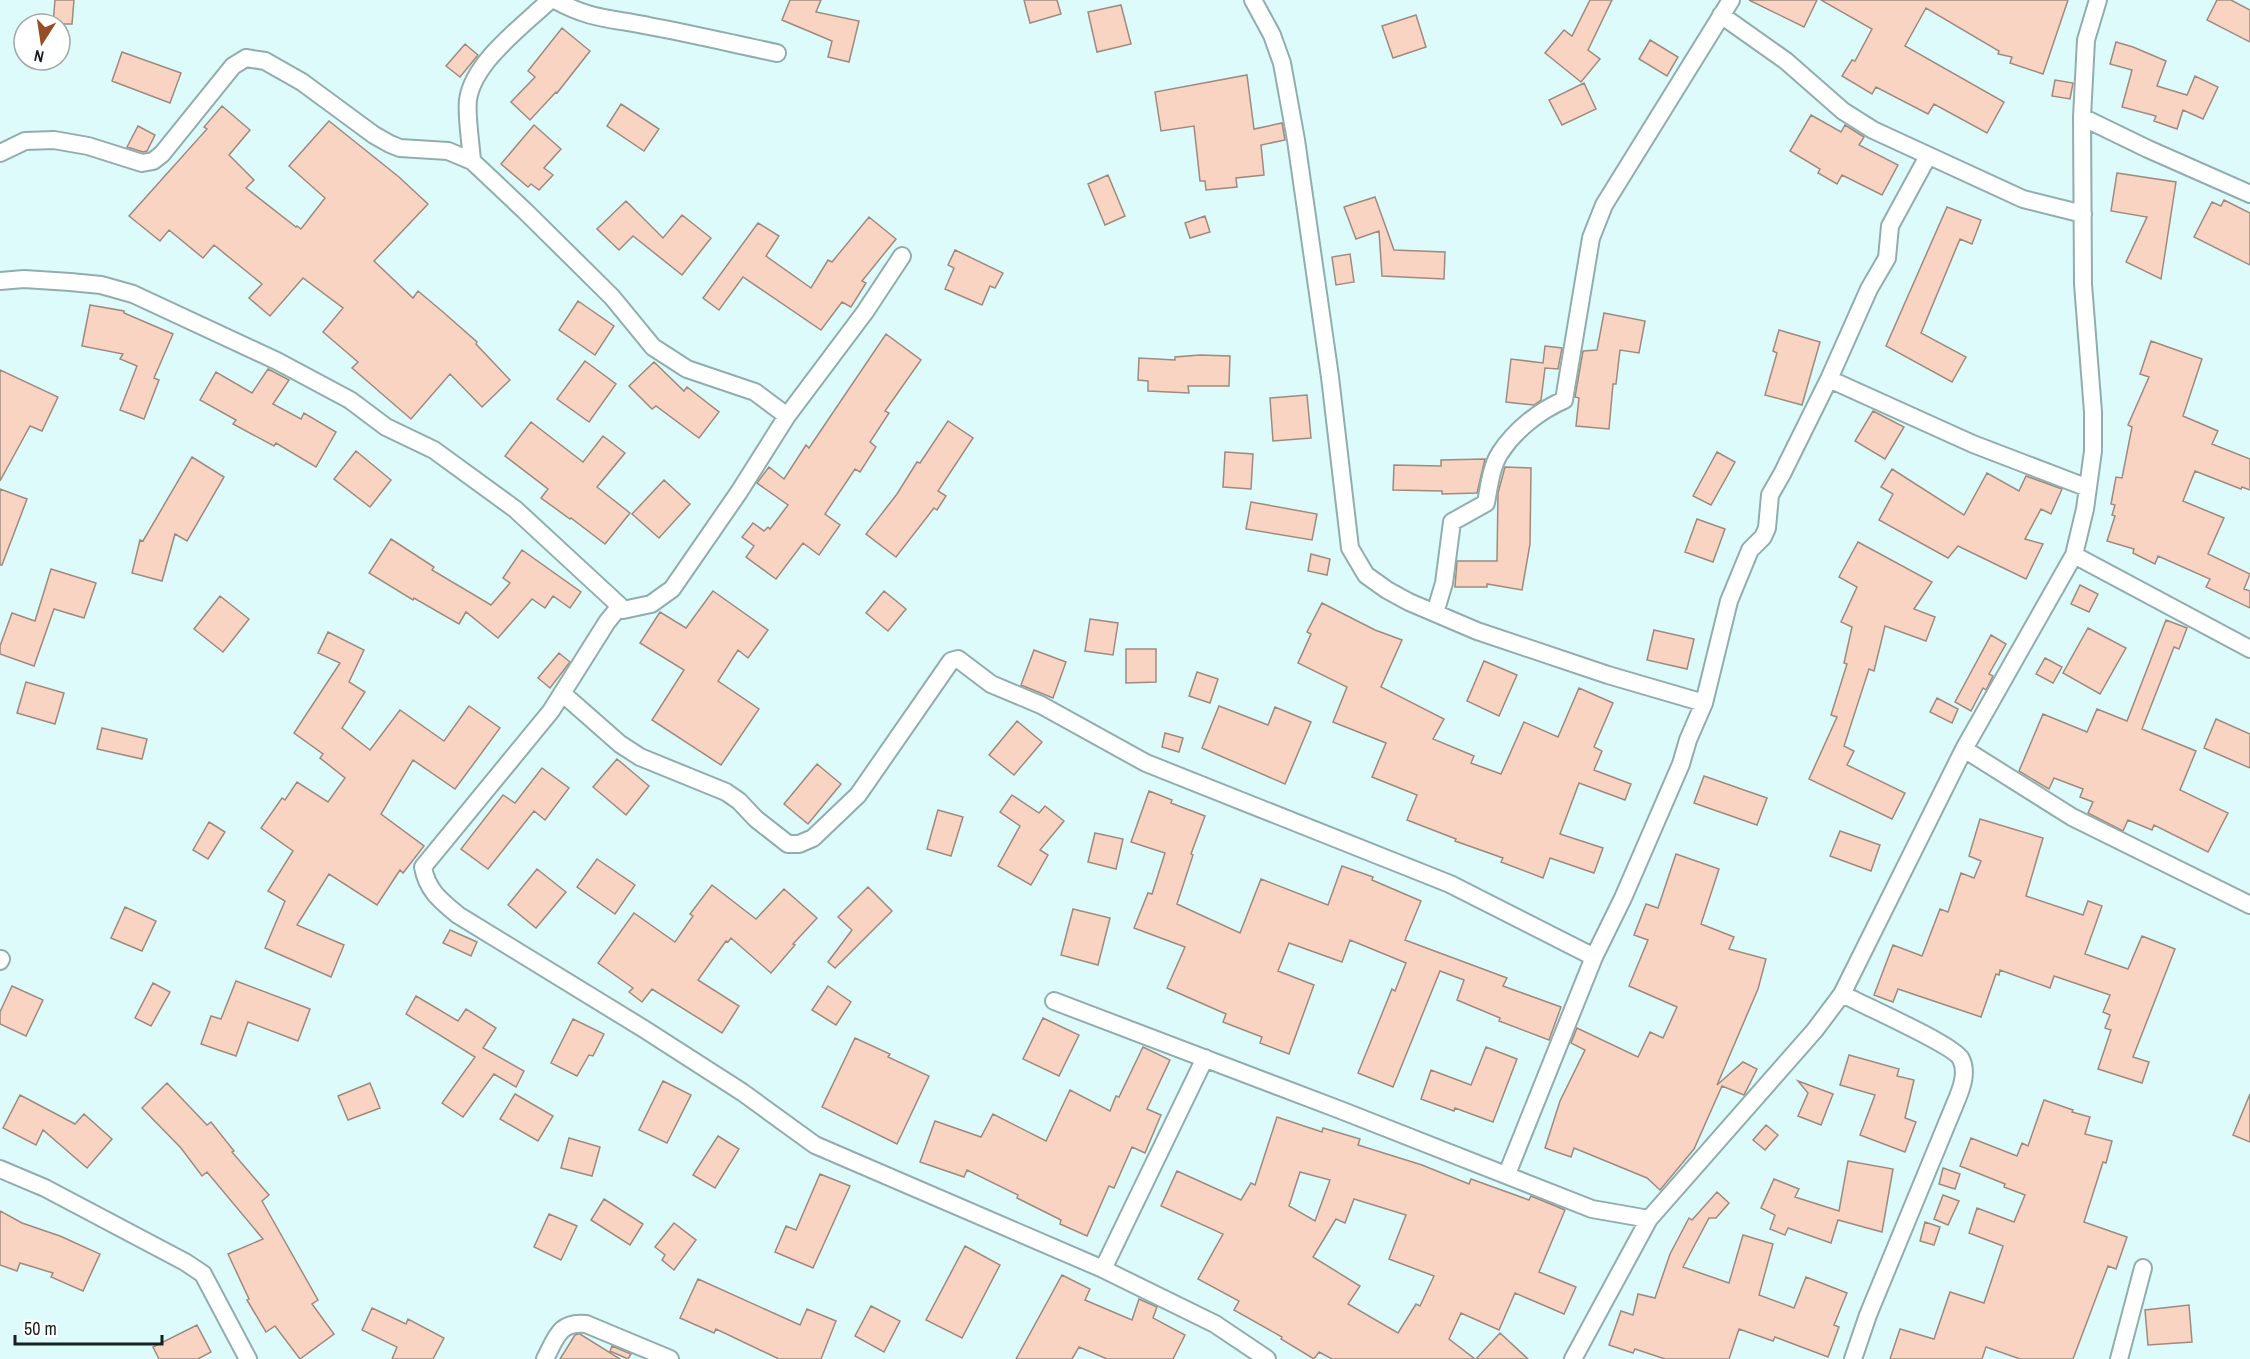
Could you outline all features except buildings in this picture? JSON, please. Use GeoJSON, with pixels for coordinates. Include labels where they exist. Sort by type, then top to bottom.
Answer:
{"type":"FeatureCollection","features":[{"type":"Feature","properties":{"kind":"street"},"geometry":{"type":"LineString","coordinates":[[472,161],[467,103],[474,79],[489,58],[550,0]]}},
{"type":"Feature","properties":{"kind":"street"},"geometry":{"type":"LineString","coordinates":[[555,0],[576,11],[601,19],[646,25],[777,53]]}},
{"type":"Feature","properties":{"kind":"street"},"geometry":{"type":"LineString","coordinates":[[1253,0],[1272,35],[1282,63],[1294,129],[1330,377],[1350,548],[1365,575],[1387,590],[1488,635],[1704,704]]}},
{"type":"Feature","properties":{"kind":"street"},"geometry":{"type":"LineString","coordinates":[[1436,613],[1444,583],[1452,522],[1486,503],[1500,454],[1531,419],[1543,410],[1564,400],[1591,238],[1604,205],[1731,0]]}},
{"type":"Feature","properties":{"kind":"street"},"geometry":{"type":"LineString","coordinates":[[1573,1359],[1649,1220],[1815,1030],[1842,994],[1964,749],[2074,555],[2093,451],[2093,412],[2083,284],[2082,117],[2086,40],[2098,0]]}},
{"type":"Feature","properties":{"kind":"street"},"geometry":{"type":"LineString","coordinates":[[1721,15],[1786,61],[1843,111],[1873,130],[2023,199],[2083,214]]}},
{"type":"Feature","properties":{"kind":"street"},"geometry":{"type":"LineString","coordinates":[[0,153],[25,141],[54,140],[88,146],[142,163],[153,161],[162,154],[233,66],[246,58],[266,61],[302,82],[374,135],[390,144],[400,148],[448,151],[472,161],[612,297],[653,347],[687,369],[755,392],[787,416]]}},
{"type":"Feature","properties":{"kind":"street"},"geometry":{"type":"LineString","coordinates":[[2082,117],[2250,194]]}},
{"type":"Feature","properties":{"kind":"street"},"geometry":{"type":"LineString","coordinates":[[1507,1174],[1594,957],[1628,887],[1681,764],[1688,740],[1704,704],[1730,601],[1750,550],[1763,537],[1767,528],[1770,495],[1829,379],[1869,288],[1887,258],[1890,226],[1928,156]]}},
{"type":"Feature","properties":{"kind":"street"},"geometry":{"type":"LineString","coordinates":[[0,282],[24,279],[70,282],[101,285],[133,294],[277,361],[350,400],[386,427],[434,450],[515,509],[623,610],[651,604],[672,590],[739,492],[787,416],[865,312],[902,256]]}},
{"type":"Feature","properties":{"kind":"street"},"geometry":{"type":"LineString","coordinates":[[1829,379],[1973,444],[2088,488]]}},
{"type":"Feature","properties":{"kind":"street"},"geometry":{"type":"LineString","coordinates":[[2074,555],[2250,649]]}},
{"type":"Feature","properties":{"kind":"street"},"geometry":{"type":"LineString","coordinates":[[621,606],[608,622],[551,711],[423,867],[425,878],[433,894],[458,915],[654,1035],[742,1092],[815,1145],[1103,1269],[1215,1324],[1267,1359]]}},
{"type":"Feature","properties":{"kind":"street"},"geometry":{"type":"LineString","coordinates":[[562,693],[620,744],[640,757],[726,792],[788,844],[800,844],[813,838],[858,795],[951,661],[958,659],[991,684],[1041,705],[1146,763],[1450,884],[1594,957]]}},
{"type":"Feature","properties":{"kind":"street"},"geometry":{"type":"LineString","coordinates":[[1964,749],[2072,817],[2250,905]]}},
{"type":"Feature","properties":{"kind":"street"},"geometry":{"type":"LineString","coordinates":[[1842,994],[1959,1055],[1964,1066],[1963,1084],[1868,1315],[1853,1359]]}},
{"type":"Feature","properties":{"kind":"street"},"geometry":{"type":"LineString","coordinates":[[1054,1001],[1507,1174],[1592,1209],[1649,1220]]}},
{"type":"Feature","properties":{"kind":"street"},"geometry":{"type":"LineString","coordinates":[[1103,1269],[1205,1058]]}},
{"type":"Feature","properties":{"kind":"street"},"geometry":{"type":"LineString","coordinates":[[0,1169],[55,1193],[185,1262],[202,1274],[248,1359]]}},
{"type":"Feature","properties":{"kind":"street"},"geometry":{"type":"LineString","coordinates":[[2119,1359],[2143,1268]]}},
{"type":"Feature","properties":{"kind":"street"},"geometry":{"type":"LineString","coordinates":[[545,1359],[558,1335],[568,1324],[574,1323],[586,1324],[670,1359]]}}]}
